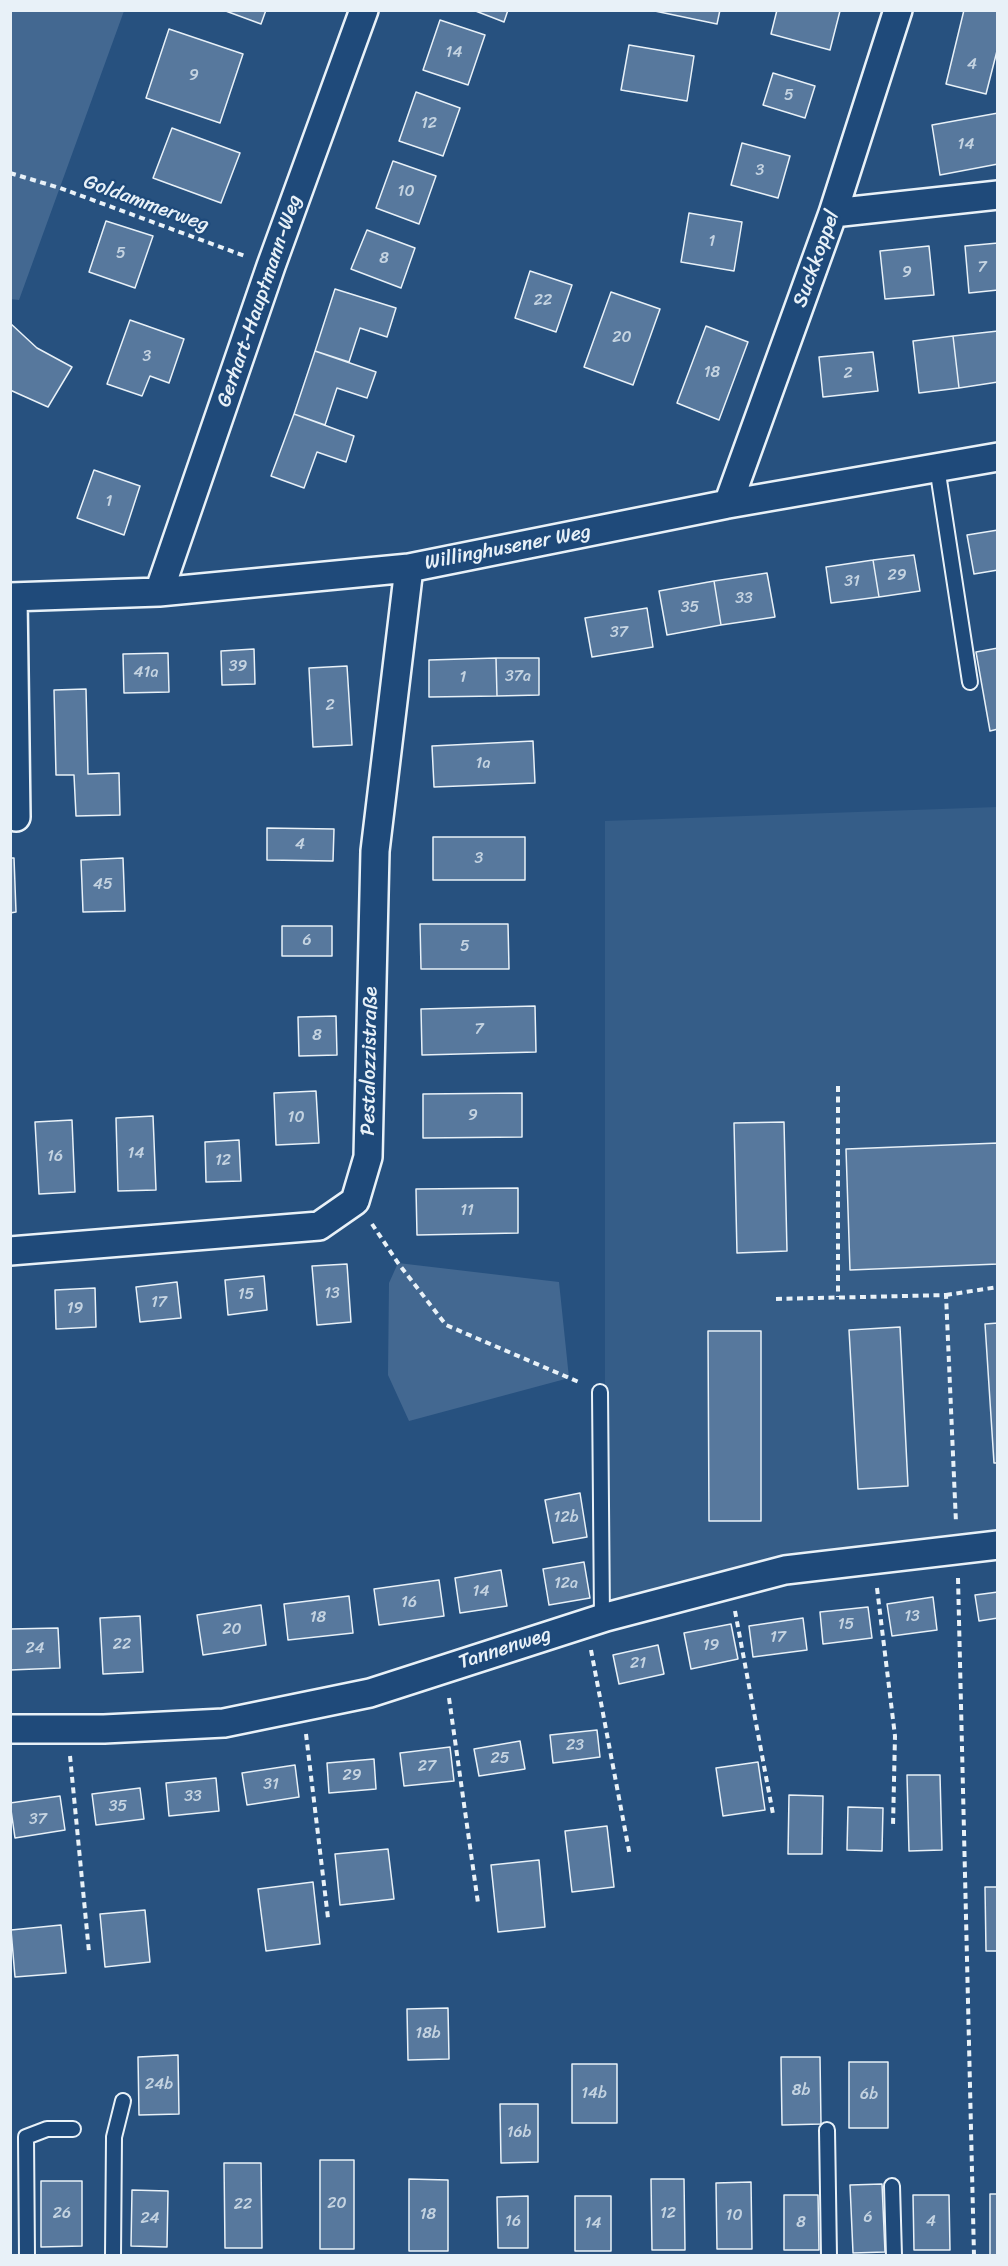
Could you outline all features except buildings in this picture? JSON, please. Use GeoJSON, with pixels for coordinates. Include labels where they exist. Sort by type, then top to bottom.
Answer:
{"type":"FeatureCollection","features":[{"type":"Feature","properties":{"kind":"street","name":"Gerhart-Hauptmann-Weg"},"geometry":{"type":"LineString","coordinates":[[159,592],[271,266],[364,10]]}},
{"type":"Feature","properties":{"kind":"street","name":"Suckkoppel"},"geometry":{"type":"LineString","coordinates":[[728,504],[833,213],[898,10]]}},
{"type":"Feature","properties":{"kind":"street"},"geometry":{"type":"LineString","coordinates":[[833,213],[998,195]]}},
{"type":"Feature","properties":{"kind":"street","name":"Willinghusener Weg"},"geometry":{"type":"LineString","coordinates":[[16,817],[12,597],[159,592],[409,568],[728,504],[998,457]]}},
{"type":"Feature","properties":{"kind":"street","name":"Pestalozzistraße"},"geometry":{"type":"LineString","coordinates":[[355,1201],[368,1157],[375,851],[409,568]]}},
{"type":"Feature","properties":{"kind":"street"},"geometry":{"type":"LineString","coordinates":[[10,1251],[319,1226],[355,1201]]}},
{"type":"Feature","properties":{"kind":"street","name":"Tannenweg"},"geometry":{"type":"LineString","coordinates":[[10,1730],[224,1723],[370,1693],[594,1621],[784,1570],[998,1545]]}},
{"type":"Feature","properties":{"kind":"lane"},"geometry":{"type":"LineString","coordinates":[[937,467],[970,682]]}},
{"type":"Feature","properties":{"kind":"lane"},"geometry":{"type":"LineString","coordinates":[[594,1621],[600,1392]]}},
{"type":"Feature","properties":{"kind":"lane"},"geometry":{"type":"LineString","coordinates":[[113,2256],[114,2137],[123,2101]]}},
{"type":"Feature","properties":{"kind":"lane"},"geometry":{"type":"LineString","coordinates":[[27,2256],[26,2136],[46,2129],[73,2129]]}},
{"type":"Feature","properties":{"kind":"lane"},"geometry":{"type":"LineString","coordinates":[[827,2130],[829,2256]]}},
{"type":"Feature","properties":{"kind":"lane"},"geometry":{"type":"LineString","coordinates":[[892,2186],[894,2256]]}},
{"type":"Feature","properties":{"kind":"path","name":"Goldammerweg"},"geometry":{"type":"LineString","coordinates":[[10,173],[60,188],[271,266]]}},
{"type":"Feature","properties":{"kind":"path"},"geometry":{"type":"LineString","coordinates":[[838,1086],[838,1297]]}},
{"type":"Feature","properties":{"kind":"path"},"geometry":{"type":"LineString","coordinates":[[355,1201],[398,1263],[447,1325],[600,1392]]}},
{"type":"Feature","properties":{"kind":"path"},"geometry":{"type":"LineString","coordinates":[[776,1299],[946,1295],[998,1287]]}},
{"type":"Feature","properties":{"kind":"path"},"geometry":{"type":"LineString","coordinates":[[946,1295],[957,1550],[974,2256]]}},
{"type":"Feature","properties":{"kind":"path"},"geometry":{"type":"LineString","coordinates":[[873,1560],[895,1736],[893,1826]]}},
{"type":"Feature","properties":{"kind":"path"},"geometry":{"type":"LineString","coordinates":[[730,1584],[773,1814]]}},
{"type":"Feature","properties":{"kind":"path"},"geometry":{"type":"LineString","coordinates":[[594,1621],[630,1856]]}},
{"type":"Feature","properties":{"kind":"path"},"geometry":{"type":"LineString","coordinates":[[445,1669],[478,1903]]}},
{"type":"Feature","properties":{"kind":"path"},"geometry":{"type":"LineString","coordinates":[[303,1707],[328,1918]]}},
{"type":"Feature","properties":{"kind":"path"},"geometry":{"type":"LineString","coordinates":[[67,1729],[89,1952]]}},
{"type":"Feature","properties":{"kind":"shaded area"},"geometry":{"type":"Polygon","coordinates":[[[10,11],[124,11],[19,300],[10,299],[10,11]]]}},
{"type":"Feature","properties":{"kind":"shaded area"},"geometry":{"type":"Polygon","coordinates":[[[997,807],[997,1534],[605,1612],[605,821],[997,807]]]}},
{"type":"Feature","properties":{"kind":"shaded area"},"geometry":{"type":"Polygon","coordinates":[[[398,1263],[559,1282],[569,1378],[409,1421],[388,1375],[389,1283],[398,1263]]]}}]}
